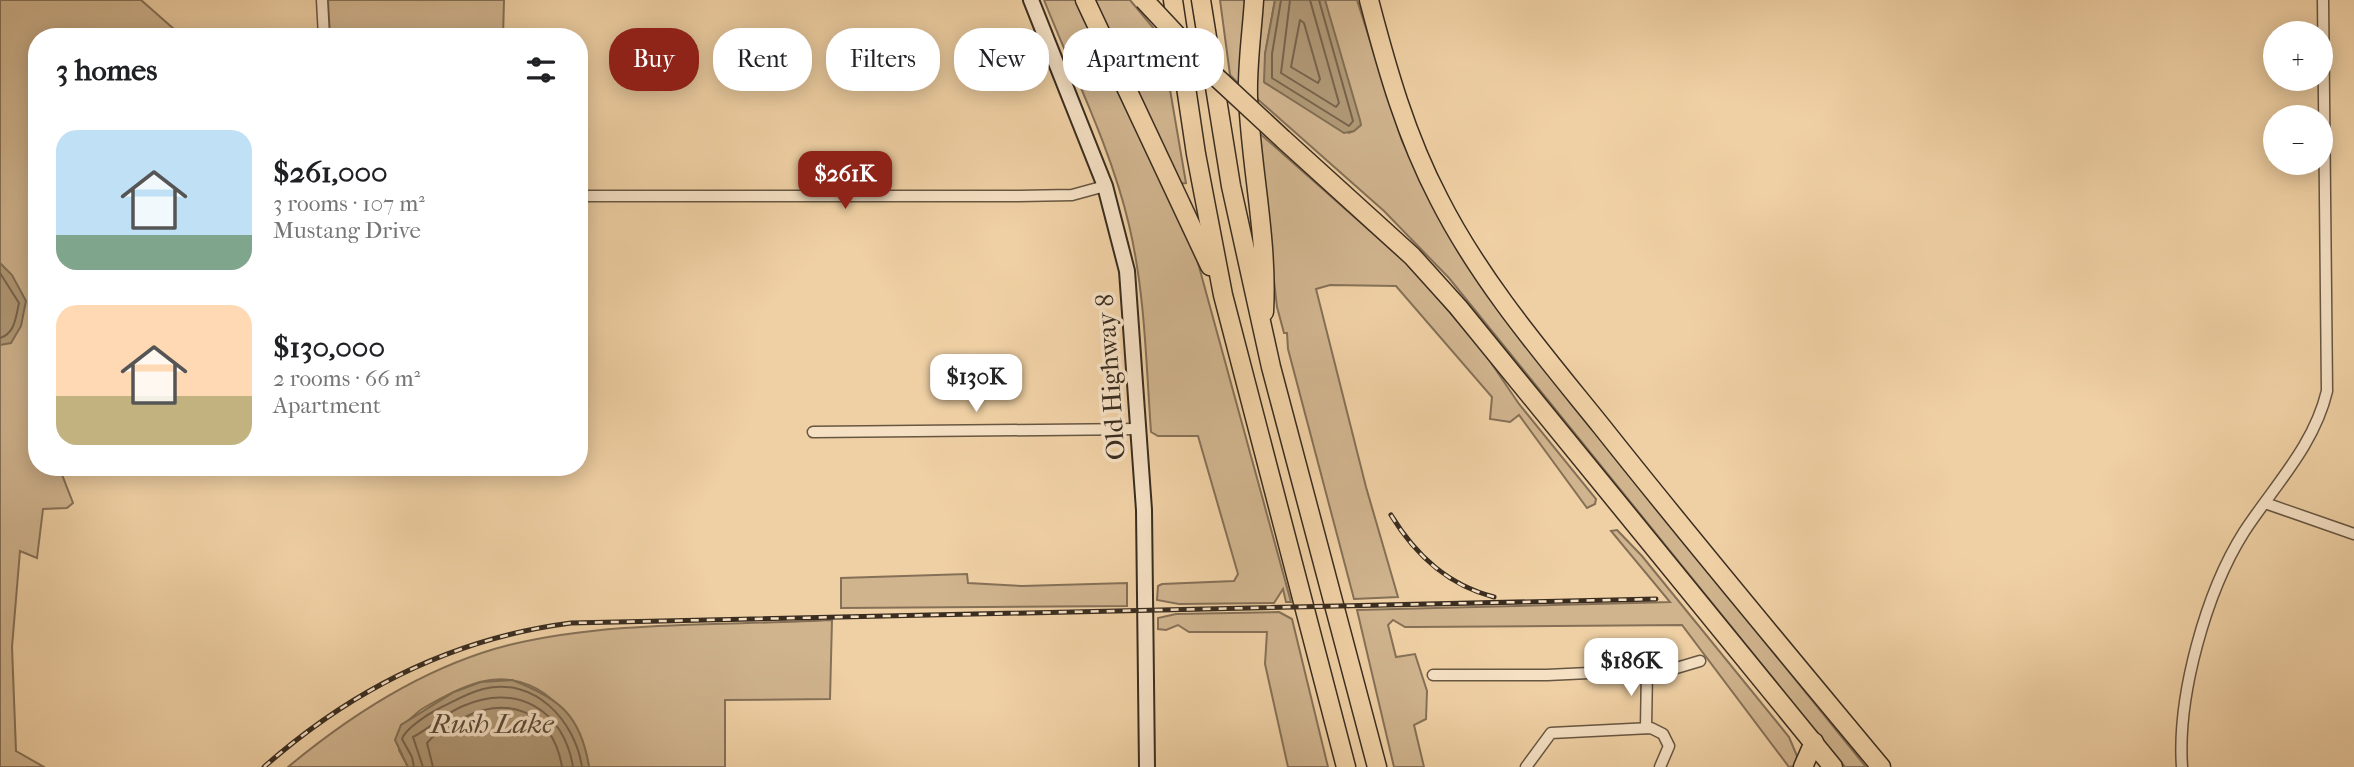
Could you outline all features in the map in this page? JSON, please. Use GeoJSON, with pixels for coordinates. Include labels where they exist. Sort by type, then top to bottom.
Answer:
{"type":"FeatureCollection","features":[{"type":"Feature","properties":{"kind":"highway"},"geometry":{"type":"LineString","coordinates":[[1085,0],[1223,295]]}},
{"type":"Feature","properties":{"kind":"highway"},"geometry":{"type":"LineString","coordinates":[[1143,0],[1214,75],[1412,256],[1541,406],[1833,767]]}},
{"type":"Feature","properties":{"kind":"highway"},"geometry":{"type":"LineString","coordinates":[[1173,0],[1198,165],[1223,295],[1346,767]]}},
{"type":"Feature","properties":{"kind":"highway"},"geometry":{"type":"LineString","coordinates":[[1201,0],[1231,186],[1263,333],[1377,767]]}},
{"type":"Feature","properties":{"kind":"highway"},"geometry":{"type":"LineString","coordinates":[[1254,0],[1248,95],[1254,170],[1267,267],[1263,333]]}},
{"type":"Feature","properties":{"kind":"highway"},"geometry":{"type":"LineString","coordinates":[[1369,0],[1393,91],[1419,158],[1445,211],[1480,268],[1620,451],[1881,767]]}},
{"type":"Feature","properties":{"kind":"highway"},"geometry":{"type":"LineString","coordinates":[[1803,767],[1812,739]]}},
{"type":"Feature","properties":{"kind":"street"},"geometry":{"type":"LineString","coordinates":[[322,0],[324,28]]}},
{"type":"Feature","properties":{"kind":"street","name":"Old Highway 8"},"geometry":{"type":"LineString","coordinates":[[1031,0],[1105,186],[1126,271],[1140,429],[1145,533],[1147,767]]}},
{"type":"Feature","properties":{"kind":"street"},"geometry":{"type":"LineString","coordinates":[[2182,767],[2183,726],[2200,639],[2228,562],[2312,434],[2322,415],[2327,391],[2323,0]]}},
{"type":"Feature","properties":{"kind":"street"},"geometry":{"type":"LineString","coordinates":[[588,196],[1033,196],[1072,195],[1105,186]]}},
{"type":"Feature","properties":{"kind":"street"},"geometry":{"type":"LineString","coordinates":[[813,432],[1140,429]]}},
{"type":"Feature","properties":{"kind":"street"},"geometry":{"type":"LineString","coordinates":[[2265,503],[2354,534]]}},
{"type":"Feature","properties":{"kind":"street"},"geometry":{"type":"LineString","coordinates":[[1433,675],[1547,675],[1673,669],[1700,661]]}},
{"type":"Feature","properties":{"kind":"street"},"geometry":{"type":"LineString","coordinates":[[1646,728],[1647,670]]}},
{"type":"Feature","properties":{"kind":"street"},"geometry":{"type":"LineString","coordinates":[[1526,767],[1551,733],[1646,728],[1657,729],[1667,739],[1665,765]]}},
{"type":"Feature","properties":{"kind":"shaded area"},"geometry":{"type":"Polygon","coordinates":[[[0,0],[141,0],[173,28],[28,28],[28,476],[62,476],[73,503],[67,508],[43,509],[37,558],[20,551],[12,647],[16,751],[44,767],[0,767],[0,0]]]}},
{"type":"Feature","properties":{"kind":"shaded area"},"geometry":{"type":"Polygon","coordinates":[[[328,0],[504,0],[503,28],[330,28],[328,0]]]}},
{"type":"Feature","properties":{"kind":"shaded area"},"geometry":{"type":"Polygon","coordinates":[[[1044,0],[1078,0],[1091,28],[1063,28],[1063,46],[1044,0]]]}},
{"type":"Feature","properties":{"kind":"shaded area"},"geometry":{"type":"Polygon","coordinates":[[[1089,0],[1130,0],[1153,28],[1102,28],[1089,0]]]}},
{"type":"Feature","properties":{"kind":"shaded area"},"geometry":{"type":"Polygon","coordinates":[[[1220,0],[1250,0],[1244,89],[1230,75],[1220,0]]]}},
{"type":"Feature","properties":{"kind":"shaded area"},"geometry":{"type":"Polygon","coordinates":[[[1259,0],[1275,0],[1265,54],[1265,83],[1349,133],[1354,131],[1325,0],[1357,0],[1402,141],[1426,192],[1473,274],[1584,418],[1866,767],[1845,767],[1449,278],[1384,211],[1254,96],[1259,0]]]}},
{"type":"Feature","properties":{"kind":"shaded area"},"geometry":{"type":"Polygon","coordinates":[[[1082,91],[1121,91],[1175,204],[1198,263],[1291,602],[1286,602],[1283,589],[1274,603],[1179,604],[1157,600],[1158,586],[1162,584],[1234,581],[1238,574],[1198,436],[1158,436],[1151,432],[1142,302],[1134,250],[1121,196],[1082,91]]]}},
{"type":"Feature","properties":{"kind":"shaded area"},"geometry":{"type":"Polygon","coordinates":[[[1133,91],[1170,91],[1186,183],[1177,184],[1133,91]]]}},
{"type":"Feature","properties":{"kind":"shaded area"},"geometry":{"type":"Polygon","coordinates":[[[1257,131],[1412,268],[1483,351],[1519,404],[1596,499],[1595,504],[1587,508],[1519,415],[1510,422],[1490,419],[1492,397],[1396,286],[1330,285],[1316,289],[1366,487],[1398,597],[1354,599],[1288,349],[1287,333],[1284,333],[1277,307],[1257,131]]]}},
{"type":"Feature","properties":{"kind":"shaded area"},"geometry":{"type":"Polygon","coordinates":[[[1617,530],[1642,556],[1789,737],[1797,756],[1796,766],[1789,767],[1682,625],[1405,627],[1393,620],[1388,625],[1396,657],[1415,654],[1427,691],[1426,719],[1414,725],[1424,767],[1394,767],[1357,610],[1670,602],[1611,531],[1617,530]]]}},
{"type":"Feature","properties":{"kind":"shaded area"},"geometry":{"type":"Polygon","coordinates":[[[967,574],[968,583],[1022,586],[1127,583],[1127,606],[841,608],[841,578],[967,574]]]}},
{"type":"Feature","properties":{"kind":"shaded area"},"geometry":{"type":"Polygon","coordinates":[[[1279,612],[1292,619],[1328,767],[1288,767],[1265,664],[1267,632],[1189,632],[1178,625],[1166,630],[1158,629],[1158,618],[1176,614],[1279,612]]]}},
{"type":"Feature","properties":{"kind":"shaded area"},"geometry":{"type":"Polygon","coordinates":[[[832,620],[830,699],[725,700],[725,767],[589,767],[577,731],[553,700],[520,682],[501,679],[480,682],[458,690],[422,709],[401,725],[399,750],[408,767],[288,767],[338,728],[392,694],[449,665],[509,645],[588,631],[669,625],[832,620]]]}},
{"type":"Feature","properties":{"kind":"water"},"geometry":{"type":"Polygon","coordinates":[[[1275,0],[1325,0],[1360,120],[1361,125],[1354,131],[1344,133],[1264,82],[1265,54],[1275,0]]]}},
{"type":"Feature","properties":{"kind":"water"},"geometry":{"type":"Polygon","coordinates":[[[0,263],[12,275],[26,301],[21,326],[11,343],[0,345],[0,263]]]}},
{"type":"Feature","properties":{"kind":"water","name":"Rush Lake"},"geometry":{"type":"Polygon","coordinates":[[[512,680],[543,694],[574,721],[589,767],[408,767],[395,740],[401,725],[454,692],[481,682],[512,680]]]}},
{"type":"Feature","properties":{"kind":"railway"},"geometry":{"type":"LineString","coordinates":[[1391,515],[1411,543],[1435,567],[1462,585],[1494,597]]}},
{"type":"Feature","properties":{"kind":"railway"},"geometry":{"type":"LineString","coordinates":[[264,767],[332,714],[406,672],[486,641],[571,623],[1656,599]]}}]}
